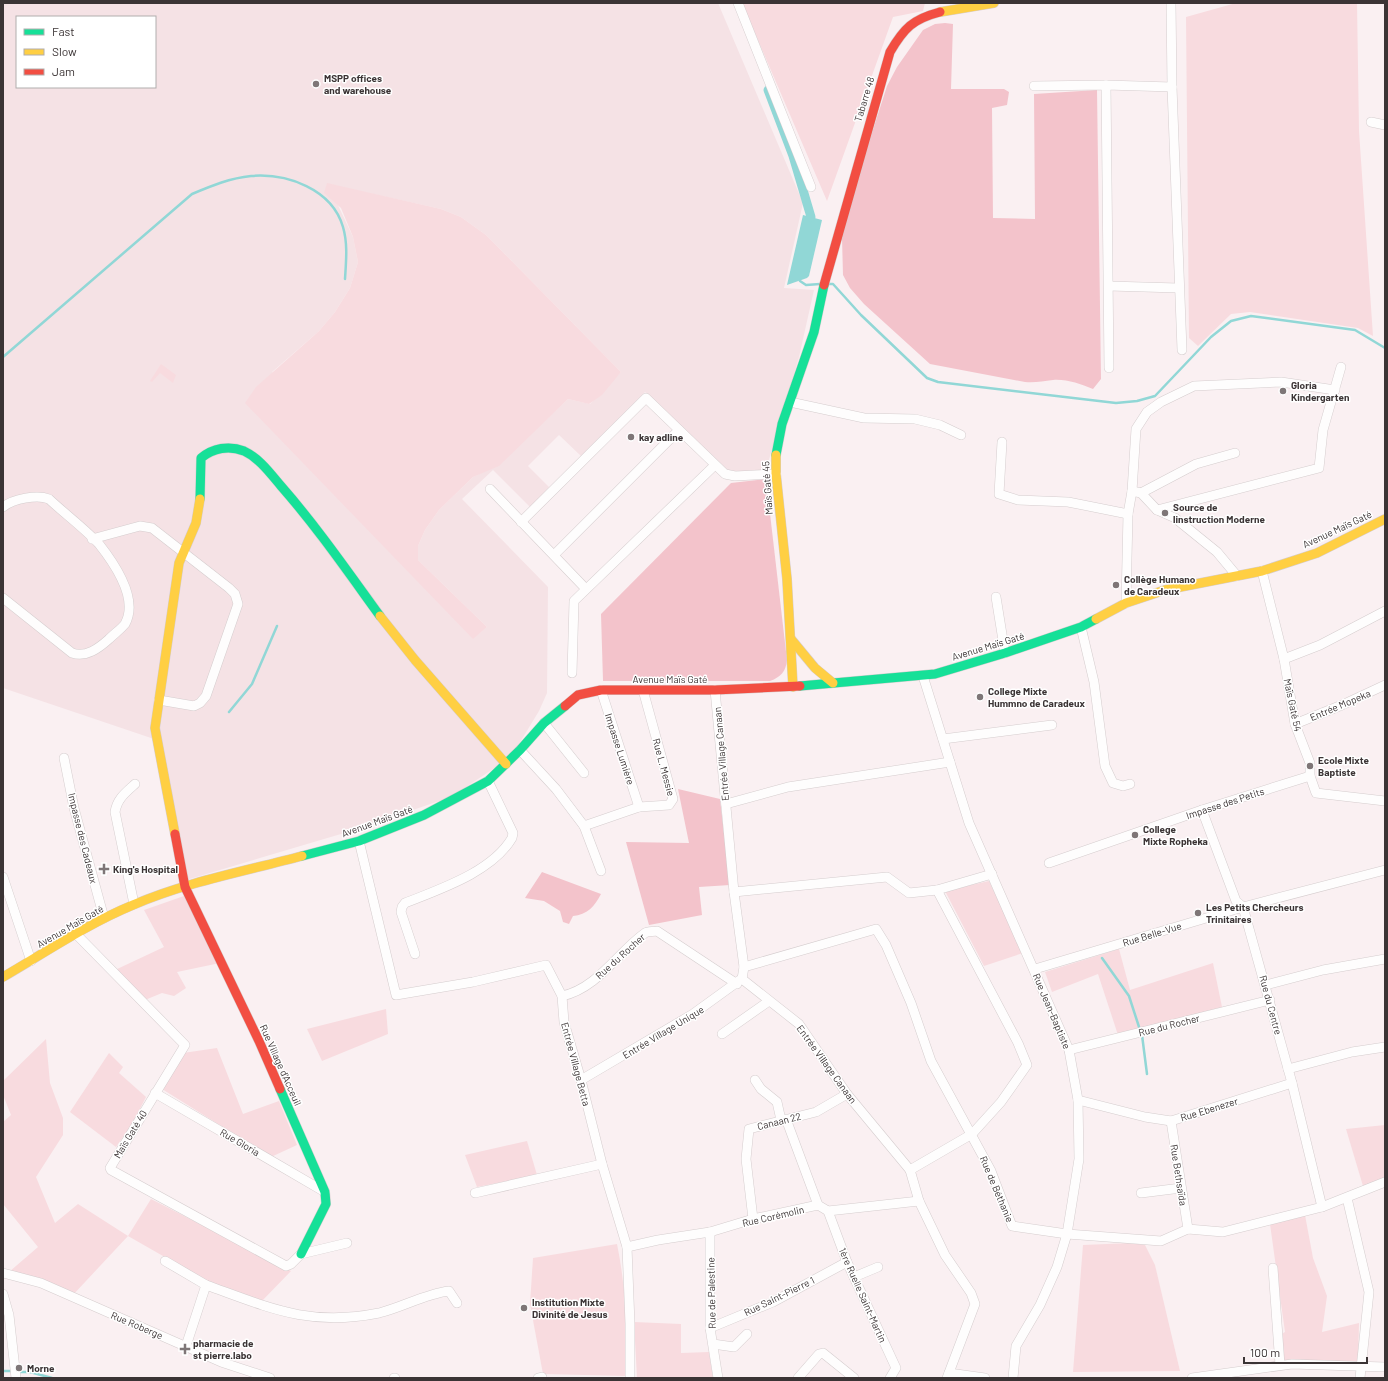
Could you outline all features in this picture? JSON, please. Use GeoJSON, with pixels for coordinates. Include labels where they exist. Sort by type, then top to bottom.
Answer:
{"type":"FeatureCollection","features":[{"type":"Feature","properties":{"kind":"street"},"geometry":{"type":"LineString","coordinates":[[738,3],[811,187]]}},
{"type":"Feature","properties":{"kind":"street","name":"Tabarre 48"},"geometry":{"type":"LineString","coordinates":[[827,270],[890,52],[900,35],[912,23],[927,15],[994,3]]}},
{"type":"Feature","properties":{"kind":"street"},"geometry":{"type":"LineString","coordinates":[[1171,3],[1178,288],[1182,350]]}},
{"type":"Feature","properties":{"kind":"street"},"geometry":{"type":"LineString","coordinates":[[1034,86],[1106,85],[1172,87]]}},
{"type":"Feature","properties":{"kind":"street"},"geometry":{"type":"LineString","coordinates":[[1106,85],[1110,368]]}},
{"type":"Feature","properties":{"kind":"street"},"geometry":{"type":"LineString","coordinates":[[1371,122],[1385,125]]}},
{"type":"Feature","properties":{"kind":"street","name":"Maïs Gaté 45"},"geometry":{"type":"LineString","coordinates":[[793,686],[791,639],[776,474],[776,451],[782,424],[814,332],[827,270]]}},
{"type":"Feature","properties":{"kind":"street"},"geometry":{"type":"LineString","coordinates":[[1109,286],[1178,288]]}},
{"type":"Feature","properties":{"kind":"street"},"geometry":{"type":"LineString","coordinates":[[1156,510],[1320,468],[1323,430],[1341,367]]}},
{"type":"Feature","properties":{"kind":"street"},"geometry":{"type":"LineString","coordinates":[[1126,602],[1128,514],[1132,491],[1136,429],[1147,412],[1161,402],[1194,386],[1281,382],[1335,390]]}},
{"type":"Feature","properties":{"kind":"street"},"geometry":{"type":"LineString","coordinates":[[521,522],[646,398],[725,474],[735,476],[776,474]]}},
{"type":"Feature","properties":{"kind":"street"},"geometry":{"type":"LineString","coordinates":[[790,402],[864,418],[915,419],[940,425],[961,435]]}},
{"type":"Feature","properties":{"kind":"street"},"geometry":{"type":"LineString","coordinates":[[554,555],[679,430]]}},
{"type":"Feature","properties":{"kind":"street"},"geometry":{"type":"LineString","coordinates":[[1002,442],[1000,494],[1018,500],[1068,502],[1128,514]]}},
{"type":"Feature","properties":{"kind":"street"},"geometry":{"type":"LineString","coordinates":[[182,550],[194,529],[199,515],[200,458],[207,452],[223,448],[243,451],[268,471],[311,520],[402,645],[506,764]]}},
{"type":"Feature","properties":{"kind":"street"},"geometry":{"type":"LineString","coordinates":[[1141,493],[1196,464],[1235,453]]}},
{"type":"Feature","properties":{"kind":"street"},"geometry":{"type":"LineString","coordinates":[[572,673],[574,601],[715,465]]}},
{"type":"Feature","properties":{"kind":"street"},"geometry":{"type":"LineString","coordinates":[[490,489],[586,589]]}},
{"type":"Feature","properties":{"kind":"street"},"geometry":{"type":"LineString","coordinates":[[1132,491],[1141,493],[1156,510],[1175,518],[1217,552],[1237,576]]}},
{"type":"Feature","properties":{"kind":"street"},"geometry":{"type":"LineString","coordinates":[[3,507],[22,499],[47,498],[98,544],[124,582],[128,594],[128,609],[125,624],[104,643],[87,654],[79,656],[72,653],[3,598]]}},
{"type":"Feature","properties":{"kind":"street","name":"Avenue Maïs Gaté"},"geometry":{"type":"LineString","coordinates":[[3,977],[104,918],[134,904],[185,887],[359,841],[424,815],[488,781],[520,750],[544,723],[578,695],[602,690],[715,690],[793,686],[923,676],[1005,653],[1081,627],[1126,602],[1165,590],[1262,571],[1317,553],[1385,519]]}},
{"type":"Feature","properties":{"kind":"street"},"geometry":{"type":"LineString","coordinates":[[92,538],[146,526],[152,528],[182,550],[235,594],[238,604],[206,696],[200,703],[194,706],[159,700]]}},
{"type":"Feature","properties":{"kind":"street","name":"Rue Village d'Acceuil"},"geometry":{"type":"LineString","coordinates":[[182,550],[155,728],[185,887],[259,1041],[325,1192]]}},
{"type":"Feature","properties":{"kind":"street","name":"Maïs Gaté 54"},"geometry":{"type":"LineString","coordinates":[[1262,571],[1284,659],[1294,724],[1310,763],[1310,776],[1316,793],[1385,801]]}},
{"type":"Feature","properties":{"kind":"street"},"geometry":{"type":"LineString","coordinates":[[996,598],[1005,653]]}},
{"type":"Feature","properties":{"kind":"street"},"geometry":{"type":"LineString","coordinates":[[1284,659],[1320,645],[1385,611]]}},
{"type":"Feature","properties":{"kind":"street"},"geometry":{"type":"LineString","coordinates":[[1081,627],[1094,682],[1105,766],[1113,783],[1123,786],[1130,784]]}},
{"type":"Feature","properties":{"kind":"street"},"geometry":{"type":"LineString","coordinates":[[791,639],[815,668],[832,683]]}},
{"type":"Feature","properties":{"kind":"street","name":"Rue Jean-Baptiste"},"geometry":{"type":"LineString","coordinates":[[923,676],[969,823],[1069,1050],[1078,1100],[1079,1159],[1067,1234],[1057,1267],[1040,1305],[1016,1346],[1013,1378]]}},
{"type":"Feature","properties":{"kind":"street","name":"Entrée Mopeka"},"geometry":{"type":"LineString","coordinates":[[1294,724],[1342,705],[1385,685]]}},
{"type":"Feature","properties":{"kind":"street","name":"Impasse Lumière"},"geometry":{"type":"LineString","coordinates":[[602,690],[639,807]]}},
{"type":"Feature","properties":{"kind":"street","name":"Rue L. Messie"},"geometry":{"type":"LineString","coordinates":[[584,826],[639,807],[669,805],[673,799],[643,690]]}},
{"type":"Feature","properties":{"kind":"street","name":"Entrée Village Canaan"},"geometry":{"type":"LineString","coordinates":[[715,690],[734,892],[744,967],[740,981],[799,1024],[847,1094],[910,1170],[919,1201],[945,1254],[971,1293],[975,1304],[948,1376]]}},
{"type":"Feature","properties":{"kind":"street"},"geometry":{"type":"LineString","coordinates":[[544,723],[584,773]]}},
{"type":"Feature","properties":{"kind":"street"},"geometry":{"type":"LineString","coordinates":[[943,739],[1052,725]]}},
{"type":"Feature","properties":{"kind":"street"},"geometry":{"type":"LineString","coordinates":[[520,750],[556,789],[584,826],[601,871]]}},
{"type":"Feature","properties":{"kind":"street","name":"Impasse des Cadeaux"},"geometry":{"type":"LineString","coordinates":[[64,758],[74,808],[104,918]]}},
{"type":"Feature","properties":{"kind":"street"},"geometry":{"type":"LineString","coordinates":[[726,804],[788,787],[950,762]]}},
{"type":"Feature","properties":{"kind":"street","name":"Impasse des Petits"},"geometry":{"type":"LineString","coordinates":[[1049,863],[1202,810],[1310,776]]}},
{"type":"Feature","properties":{"kind":"street"},"geometry":{"type":"LineString","coordinates":[[415,954],[401,912],[405,903],[444,888],[473,874],[495,856],[512,838],[513,834],[488,781]]}},
{"type":"Feature","properties":{"kind":"street"},"geometry":{"type":"LineString","coordinates":[[134,904],[115,812],[116,805],[120,798],[135,784]]}},
{"type":"Feature","properties":{"kind":"street","name":"Rue du Centre"},"geometry":{"type":"LineString","coordinates":[[1202,810],[1236,901],[1243,907],[1292,1083],[1322,1207]]}},
{"type":"Feature","properties":{"kind":"street","name":"Entrée Village Betta"},"geometry":{"type":"LineString","coordinates":[[359,841],[396,995],[473,982],[546,965],[562,996],[564,1022],[581,1080],[602,1164],[627,1247],[630,1324],[630,1378]]}},
{"type":"Feature","properties":{"kind":"street","name":"Rue Belle-Vue"},"geometry":{"type":"LineString","coordinates":[[1034,969],[1243,907],[1385,870]]}},
{"type":"Feature","properties":{"kind":"street"},"geometry":{"type":"LineString","coordinates":[[734,892],[887,877],[909,893],[937,890],[992,874]]}},
{"type":"Feature","properties":{"kind":"street"},"geometry":{"type":"LineString","coordinates":[[3,877],[31,961]]}},
{"type":"Feature","properties":{"kind":"street"},"geometry":{"type":"LineString","coordinates":[[910,1170],[972,1134],[1001,1102],[1026,1065],[1018,1043],[937,890]]}},
{"type":"Feature","properties":{"kind":"street","name":"Rue de Béthanie"},"geometry":{"type":"LineString","coordinates":[[744,967],[876,929],[886,945],[911,1003],[931,1061],[991,1171],[1012,1226],[1067,1234],[1161,1241],[1188,1229],[1223,1232],[1322,1207],[1385,1182]]}},
{"type":"Feature","properties":{"kind":"street","name":"Rue du Rocher"},"geometry":{"type":"LineString","coordinates":[[562,996],[571,994],[605,971],[646,932],[657,931],[740,981]]}},
{"type":"Feature","properties":{"kind":"street","name":"Maïs Gaté 40"},"geometry":{"type":"LineString","coordinates":[[76,934],[185,1044],[110,1168],[111,1170],[286,1266],[291,1264],[300,1254],[347,1243]]}},
{"type":"Feature","properties":{"kind":"street"},"geometry":{"type":"LineString","coordinates":[[1266,986],[1323,970],[1385,958]]}},
{"type":"Feature","properties":{"kind":"street","name":"Entrée Village Unique"},"geometry":{"type":"LineString","coordinates":[[581,1080],[693,1014],[740,981]]}},
{"type":"Feature","properties":{"kind":"street","name":"Rue du Rocher"},"geometry":{"type":"LineString","coordinates":[[1069,1050],[1270,1000]]}},
{"type":"Feature","properties":{"kind":"street"},"geometry":{"type":"LineString","coordinates":[[722,1034],[769,1001]]}},
{"type":"Feature","properties":{"kind":"street"},"geometry":{"type":"LineString","coordinates":[[1288,1069],[1352,1052],[1385,1047]]}},
{"type":"Feature","properties":{"kind":"street"},"geometry":{"type":"LineString","coordinates":[[755,1080],[761,1089],[777,1102],[818,1205],[828,1211],[919,1201]]}},
{"type":"Feature","properties":{"kind":"street","name":"Rue Ebenezer"},"geometry":{"type":"LineString","coordinates":[[1078,1100],[1145,1117],[1171,1121],[1292,1083]]}},
{"type":"Feature","properties":{"kind":"street","name":"Rue Gloria"},"geometry":{"type":"LineString","coordinates":[[155,1093],[325,1192]]}},
{"type":"Feature","properties":{"kind":"street","name":"Canaan 22"},"geometry":{"type":"LineString","coordinates":[[753,1219],[746,1160],[749,1129],[816,1112],[847,1094]]}},
{"type":"Feature","properties":{"kind":"street","name":"Rue Bethsaïda"},"geometry":{"type":"LineString","coordinates":[[1171,1121],[1188,1229]]}},
{"type":"Feature","properties":{"kind":"street"},"geometry":{"type":"LineString","coordinates":[[475,1193],[602,1164]]}},
{"type":"Feature","properties":{"kind":"street"},"geometry":{"type":"LineString","coordinates":[[1141,1193],[1181,1188]]}},
{"type":"Feature","properties":{"kind":"street"},"geometry":{"type":"LineString","coordinates":[[300,1254],[326,1204],[325,1192]]}},
{"type":"Feature","properties":{"kind":"street"},"geometry":{"type":"LineString","coordinates":[[1347,1198],[1369,1292],[1360,1378]]}},
{"type":"Feature","properties":{"kind":"street","name":"Rue Corémolin"},"geometry":{"type":"LineString","coordinates":[[627,1247],[710,1232],[753,1219],[818,1205]]}},
{"type":"Feature","properties":{"kind":"street","name":"1ère Ruelle Saint-Martin"},"geometry":{"type":"LineString","coordinates":[[828,1211],[847,1262],[896,1368],[890,1378]]}},
{"type":"Feature","properties":{"kind":"street","name":"Rue de Palestine"},"geometry":{"type":"LineString","coordinates":[[710,1232],[710,1328],[718,1378]]}},
{"type":"Feature","properties":{"kind":"street"},"geometry":{"type":"LineString","coordinates":[[165,1261],[206,1285],[282,1312],[308,1317],[330,1319],[358,1317],[402,1307],[436,1292],[449,1291],[457,1303]]}},
{"type":"Feature","properties":{"kind":"street","name":"Rue Saint-Pierre 1"},"geometry":{"type":"LineString","coordinates":[[710,1328],[773,1302],[847,1262]]}},
{"type":"Feature","properties":{"kind":"street"},"geometry":{"type":"LineString","coordinates":[[854,1277],[878,1267]]}},
{"type":"Feature","properties":{"kind":"street"},"geometry":{"type":"LineString","coordinates":[[1273,1268],[1280,1365]]}},
{"type":"Feature","properties":{"kind":"street","name":"Rue Roberge"},"geometry":{"type":"LineString","coordinates":[[3,1273],[41,1283],[221,1362],[270,1378]]}},
{"type":"Feature","properties":{"kind":"street"},"geometry":{"type":"LineString","coordinates":[[186,1346],[206,1285]]}},
{"type":"Feature","properties":{"kind":"street"},"geometry":{"type":"LineString","coordinates":[[3,1294],[9,1315],[16,1365],[16,1378]]}},
{"type":"Feature","properties":{"kind":"street"},"geometry":{"type":"LineString","coordinates":[[713,1344],[734,1348],[747,1334]]}},
{"type":"Feature","properties":{"kind":"street"},"geometry":{"type":"LineString","coordinates":[[798,1378],[819,1354],[823,1353],[854,1378]]}},
{"type":"Feature","properties":{"kind":"street"},"geometry":{"type":"LineString","coordinates":[[1192,1378],[1280,1365],[1361,1366],[1385,1368]]}},
{"type":"Feature","properties":{"kind":"street"},"geometry":{"type":"LineString","coordinates":[[948,1376],[985,1378]]}},
{"type":"Feature","properties":{"kind":"shaded area"},"geometry":{"type":"Polygon","coordinates":[[[3,3],[718,3],[803,203],[784,288],[814,290],[799,357],[766,470],[731,474],[645,392],[581,456],[559,435],[528,466],[549,487],[530,507],[493,470],[462,499],[548,587],[547,693],[539,711],[511,757],[451,797],[351,831],[183,881],[154,739],[3,688],[3,3]],[[328,184],[353,237],[358,262],[350,288],[335,312],[319,331],[272,372],[473,638],[487,627],[418,560],[418,546],[425,530],[439,510],[473,477],[485,471],[519,445],[568,399],[590,404],[621,372],[486,235],[461,217],[441,209],[328,184]]]}},
{"type":"Feature","properties":{"kind":"shaded area"},"geometry":{"type":"Polygon","coordinates":[[[742,3],[925,3],[923,11],[893,17],[827,201],[742,3]]]}},
{"type":"Feature","properties":{"kind":"shaded area"},"geometry":{"type":"Polygon","coordinates":[[[1236,3],[1357,3],[1359,131],[1373,336],[1358,328],[1250,312],[1231,314],[1198,346],[1189,338],[1186,17],[1236,3]]]}},
{"type":"Feature","properties":{"kind":"shaded area"},"geometry":{"type":"Polygon","coordinates":[[[935,24],[953,24],[951,89],[1004,89],[1009,92],[1007,105],[992,108],[993,218],[1035,219],[1034,94],[1097,90],[1101,379],[1093,389],[1063,380],[1025,382],[930,364],[864,304],[850,288],[843,275],[842,238],[860,170],[887,86],[897,67],[923,30],[935,24]]]}},
{"type":"Feature","properties":{"kind":"shaded area"},"geometry":{"type":"Polygon","coordinates":[[[327,183],[441,209],[461,217],[486,235],[621,372],[602,395],[589,404],[568,399],[499,466],[473,477],[439,510],[425,530],[418,546],[418,560],[487,627],[473,639],[245,403],[256,387],[319,331],[335,312],[350,288],[358,262],[353,237],[341,208],[324,193],[327,183]]]}},
{"type":"Feature","properties":{"kind":"shaded area"},"geometry":{"type":"Polygon","coordinates":[[[161,364],[176,375],[173,383],[160,373],[152,382],[150,381],[161,364]]]}},
{"type":"Feature","properties":{"kind":"shaded area"},"geometry":{"type":"Polygon","coordinates":[[[766,479],[787,660],[782,673],[777,678],[770,681],[603,681],[601,614],[731,483],[766,479]]]}},
{"type":"Feature","properties":{"kind":"shaded area"},"geometry":{"type":"Polygon","coordinates":[[[678,789],[720,799],[730,885],[699,887],[702,915],[649,925],[626,842],[689,843],[678,789]]]}},
{"type":"Feature","properties":{"kind":"shaded area"},"geometry":{"type":"Polygon","coordinates":[[[542,872],[601,894],[593,906],[586,912],[573,916],[569,924],[563,922],[560,911],[544,901],[525,898],[542,872]]]}},
{"type":"Feature","properties":{"kind":"shaded area"},"geometry":{"type":"Polygon","coordinates":[[[989,881],[1023,953],[984,966],[945,891],[989,881]]]}},
{"type":"Feature","properties":{"kind":"shaded area"},"geometry":{"type":"Polygon","coordinates":[[[184,896],[220,963],[177,972],[186,988],[174,996],[162,993],[145,1000],[115,970],[164,947],[144,910],[184,896]]]}},
{"type":"Feature","properties":{"kind":"shaded area"},"geometry":{"type":"Polygon","coordinates":[[[1119,949],[1130,990],[1213,963],[1222,1007],[1118,1035],[1098,974],[1052,992],[1045,972],[1119,949]]]}},
{"type":"Feature","properties":{"kind":"shaded area"},"geometry":{"type":"Polygon","coordinates":[[[386,1009],[388,1034],[322,1061],[307,1029],[386,1009]]]}},
{"type":"Feature","properties":{"kind":"shaded area"},"geometry":{"type":"Polygon","coordinates":[[[46,1039],[50,1083],[63,1118],[63,1135],[36,1177],[55,1223],[78,1204],[128,1236],[72,1296],[9,1272],[38,1247],[3,1204],[3,1122],[11,1115],[3,1095],[3,1081],[46,1039]]]}},
{"type":"Feature","properties":{"kind":"shaded area"},"geometry":{"type":"Polygon","coordinates":[[[217,1048],[243,1114],[279,1101],[297,1145],[271,1157],[162,1089],[183,1053],[217,1048]]]}},
{"type":"Feature","properties":{"kind":"shaded area"},"geometry":{"type":"Polygon","coordinates":[[[109,1053],[123,1067],[119,1073],[146,1097],[132,1124],[116,1147],[70,1112],[109,1053]]]}},
{"type":"Feature","properties":{"kind":"shaded area"},"geometry":{"type":"Polygon","coordinates":[[[1385,1125],[1385,1178],[1363,1186],[1346,1129],[1385,1125]]]}},
{"type":"Feature","properties":{"kind":"shaded area"},"geometry":{"type":"Polygon","coordinates":[[[527,1141],[537,1175],[477,1187],[465,1155],[527,1141]]]}},
{"type":"Feature","properties":{"kind":"shaded area"},"geometry":{"type":"Polygon","coordinates":[[[151,1199],[291,1271],[261,1302],[205,1280],[128,1236],[151,1199]]]}},
{"type":"Feature","properties":{"kind":"shaded area"},"geometry":{"type":"Polygon","coordinates":[[[1305,1215],[1313,1258],[1327,1296],[1322,1332],[1359,1323],[1358,1362],[1282,1360],[1280,1335],[1285,1332],[1270,1224],[1305,1215]]]}},
{"type":"Feature","properties":{"kind":"shaded area"},"geometry":{"type":"Polygon","coordinates":[[[1131,1243],[1145,1245],[1155,1265],[1180,1371],[1073,1372],[1083,1245],[1131,1243]]]}},
{"type":"Feature","properties":{"kind":"shaded area"},"geometry":{"type":"Polygon","coordinates":[[[617,1244],[626,1310],[626,1376],[543,1374],[530,1304],[533,1258],[617,1244]]]}},
{"type":"Feature","properties":{"kind":"shaded area"},"geometry":{"type":"Polygon","coordinates":[[[634,1322],[681,1324],[681,1353],[709,1352],[713,1378],[637,1378],[634,1322]]]}},
{"type":"Feature","properties":{"kind":"water"},"geometry":{"type":"Polygon","coordinates":[[[803,215],[822,220],[809,276],[787,285],[803,215]]]}},
{"type":"Feature","properties":{"kind":"waterway"},"geometry":{"type":"LineString","coordinates":[[768,90],[793,156],[811,217]]}},
{"type":"Feature","properties":{"kind":"waterway"},"geometry":{"type":"LineString","coordinates":[[3,357],[192,194],[228,180],[251,176],[279,177],[306,186],[319,193],[337,214],[345,233],[345,279]]}},
{"type":"Feature","properties":{"kind":"waterway"},"geometry":{"type":"LineString","coordinates":[[800,281],[806,285],[820,284]]}},
{"type":"Feature","properties":{"kind":"waterway"},"geometry":{"type":"LineString","coordinates":[[827,284],[833,284],[861,315],[927,378],[938,382],[1116,403],[1137,401],[1155,396],[1211,337],[1231,321],[1251,316],[1355,330],[1385,348]]}},
{"type":"Feature","properties":{"kind":"waterway"},"geometry":{"type":"LineString","coordinates":[[1128,592],[1141,592]]}},
{"type":"Feature","properties":{"kind":"waterway"},"geometry":{"type":"LineString","coordinates":[[229,712],[252,684],[277,626]]}},
{"type":"Feature","properties":{"kind":"waterway"},"geometry":{"type":"LineString","coordinates":[[1102,958],[1129,996],[1140,1030]]}},
{"type":"Feature","properties":{"kind":"waterway"},"geometry":{"type":"LineString","coordinates":[[1142,1035],[1147,1074]]}},
{"type":"Feature","properties":{"kind":"waterway"},"geometry":{"type":"LineString","coordinates":[[3,1371],[12,1371]]}},
{"type":"Feature","properties":{"kind":"waterway"},"geometry":{"type":"LineString","coordinates":[[17,1372],[30,1372],[52,1378]]}},
{"type":"Feature","properties":{"kind":"traffic: fast"},"geometry":{"type":"LineString","coordinates":[[776,455],[782,424],[814,332],[824,285]]}},
{"type":"Feature","properties":{"kind":"traffic: fast"},"geometry":{"type":"LineString","coordinates":[[200,499],[201,458],[221,448],[238,449],[249,454],[268,471],[307,517],[380,616]]}},
{"type":"Feature","properties":{"kind":"traffic: fast"},"geometry":{"type":"LineString","coordinates":[[800,686],[935,674],[1005,653],[1081,627],[1096,619]]}},
{"type":"Feature","properties":{"kind":"traffic: fast"},"geometry":{"type":"LineString","coordinates":[[302,856],[359,841],[424,815],[488,781],[520,750],[544,723],[565,706]]}},
{"type":"Feature","properties":{"kind":"traffic: fast"},"geometry":{"type":"LineString","coordinates":[[280,1089],[325,1192],[326,1204],[301,1254]]}},
{"type":"Feature","properties":{"kind":"traffic: slow"},"geometry":{"type":"LineString","coordinates":[[940,12],[994,3]]}},
{"type":"Feature","properties":{"kind":"traffic: slow"},"geometry":{"type":"LineString","coordinates":[[776,455],[776,474],[787,579],[793,687]]}},
{"type":"Feature","properties":{"kind":"traffic: slow"},"geometry":{"type":"LineString","coordinates":[[175,834],[155,728],[179,563],[196,523],[200,499]]}},
{"type":"Feature","properties":{"kind":"traffic: slow"},"geometry":{"type":"LineString","coordinates":[[1096,619],[1126,603],[1165,590],[1262,571],[1317,553],[1385,519]]}},
{"type":"Feature","properties":{"kind":"traffic: slow"},"geometry":{"type":"LineString","coordinates":[[380,616],[415,660],[506,764]]}},
{"type":"Feature","properties":{"kind":"traffic: slow"},"geometry":{"type":"LineString","coordinates":[[791,639],[815,668],[833,683]]}},
{"type":"Feature","properties":{"kind":"traffic: slow"},"geometry":{"type":"LineString","coordinates":[[3,977],[99,921],[133,905],[195,883],[302,856]]}},
{"type":"Feature","properties":{"kind":"traffic: jam"},"geometry":{"type":"LineString","coordinates":[[824,285],[890,52],[905,31],[916,21],[940,12]]}},
{"type":"Feature","properties":{"kind":"traffic: jam"},"geometry":{"type":"LineString","coordinates":[[565,706],[578,695],[601,690],[715,690],[800,686]]}},
{"type":"Feature","properties":{"kind":"traffic: jam"},"geometry":{"type":"LineString","coordinates":[[175,834],[185,887],[259,1041],[280,1089]]}},
{"type":"Feature","properties":{"kind":"place","name":"MSPP offices and warehouse"},"geometry":{"type":"Point","coordinates":[316,84]}},
{"type":"Feature","properties":{"kind":"place","name":"Gloria Kindergarten"},"geometry":{"type":"Point","coordinates":[1283,391]}},
{"type":"Feature","properties":{"kind":"place","name":"kay adline"},"geometry":{"type":"Point","coordinates":[631,437]}},
{"type":"Feature","properties":{"kind":"place","name":"Source de linstruction Moderne"},"geometry":{"type":"Point","coordinates":[1165,513]}},
{"type":"Feature","properties":{"kind":"place","name":"Collège Humano de Caradeux"},"geometry":{"type":"Point","coordinates":[1116,585]}},
{"type":"Feature","properties":{"kind":"place","name":"College Mixte Hummno de Caradeux"},"geometry":{"type":"Point","coordinates":[980,697]}},
{"type":"Feature","properties":{"kind":"place","name":"Ecole Mixte Baptiste"},"geometry":{"type":"Point","coordinates":[1310,766]}},
{"type":"Feature","properties":{"kind":"place","name":"College Mixte Ropheka"},"geometry":{"type":"Point","coordinates":[1135,835]}},
{"type":"Feature","properties":{"kind":"place","name":"King's Hospital"},"geometry":{"type":"Point","coordinates":[104,869]}},
{"type":"Feature","properties":{"kind":"place","name":"Les Petits Chercheurs Trinitaires"},"geometry":{"type":"Point","coordinates":[1198,913]}},
{"type":"Feature","properties":{"kind":"place","name":"Institution Mixte Divinité de Jesus"},"geometry":{"type":"Point","coordinates":[524,1308]}},
{"type":"Feature","properties":{"kind":"place","name":"pharmacie de st pierre.labo"},"geometry":{"type":"Point","coordinates":[185,1349]}},
{"type":"Feature","properties":{"kind":"place","name":"Morne"},"geometry":{"type":"Point","coordinates":[19,1368]}}]}
